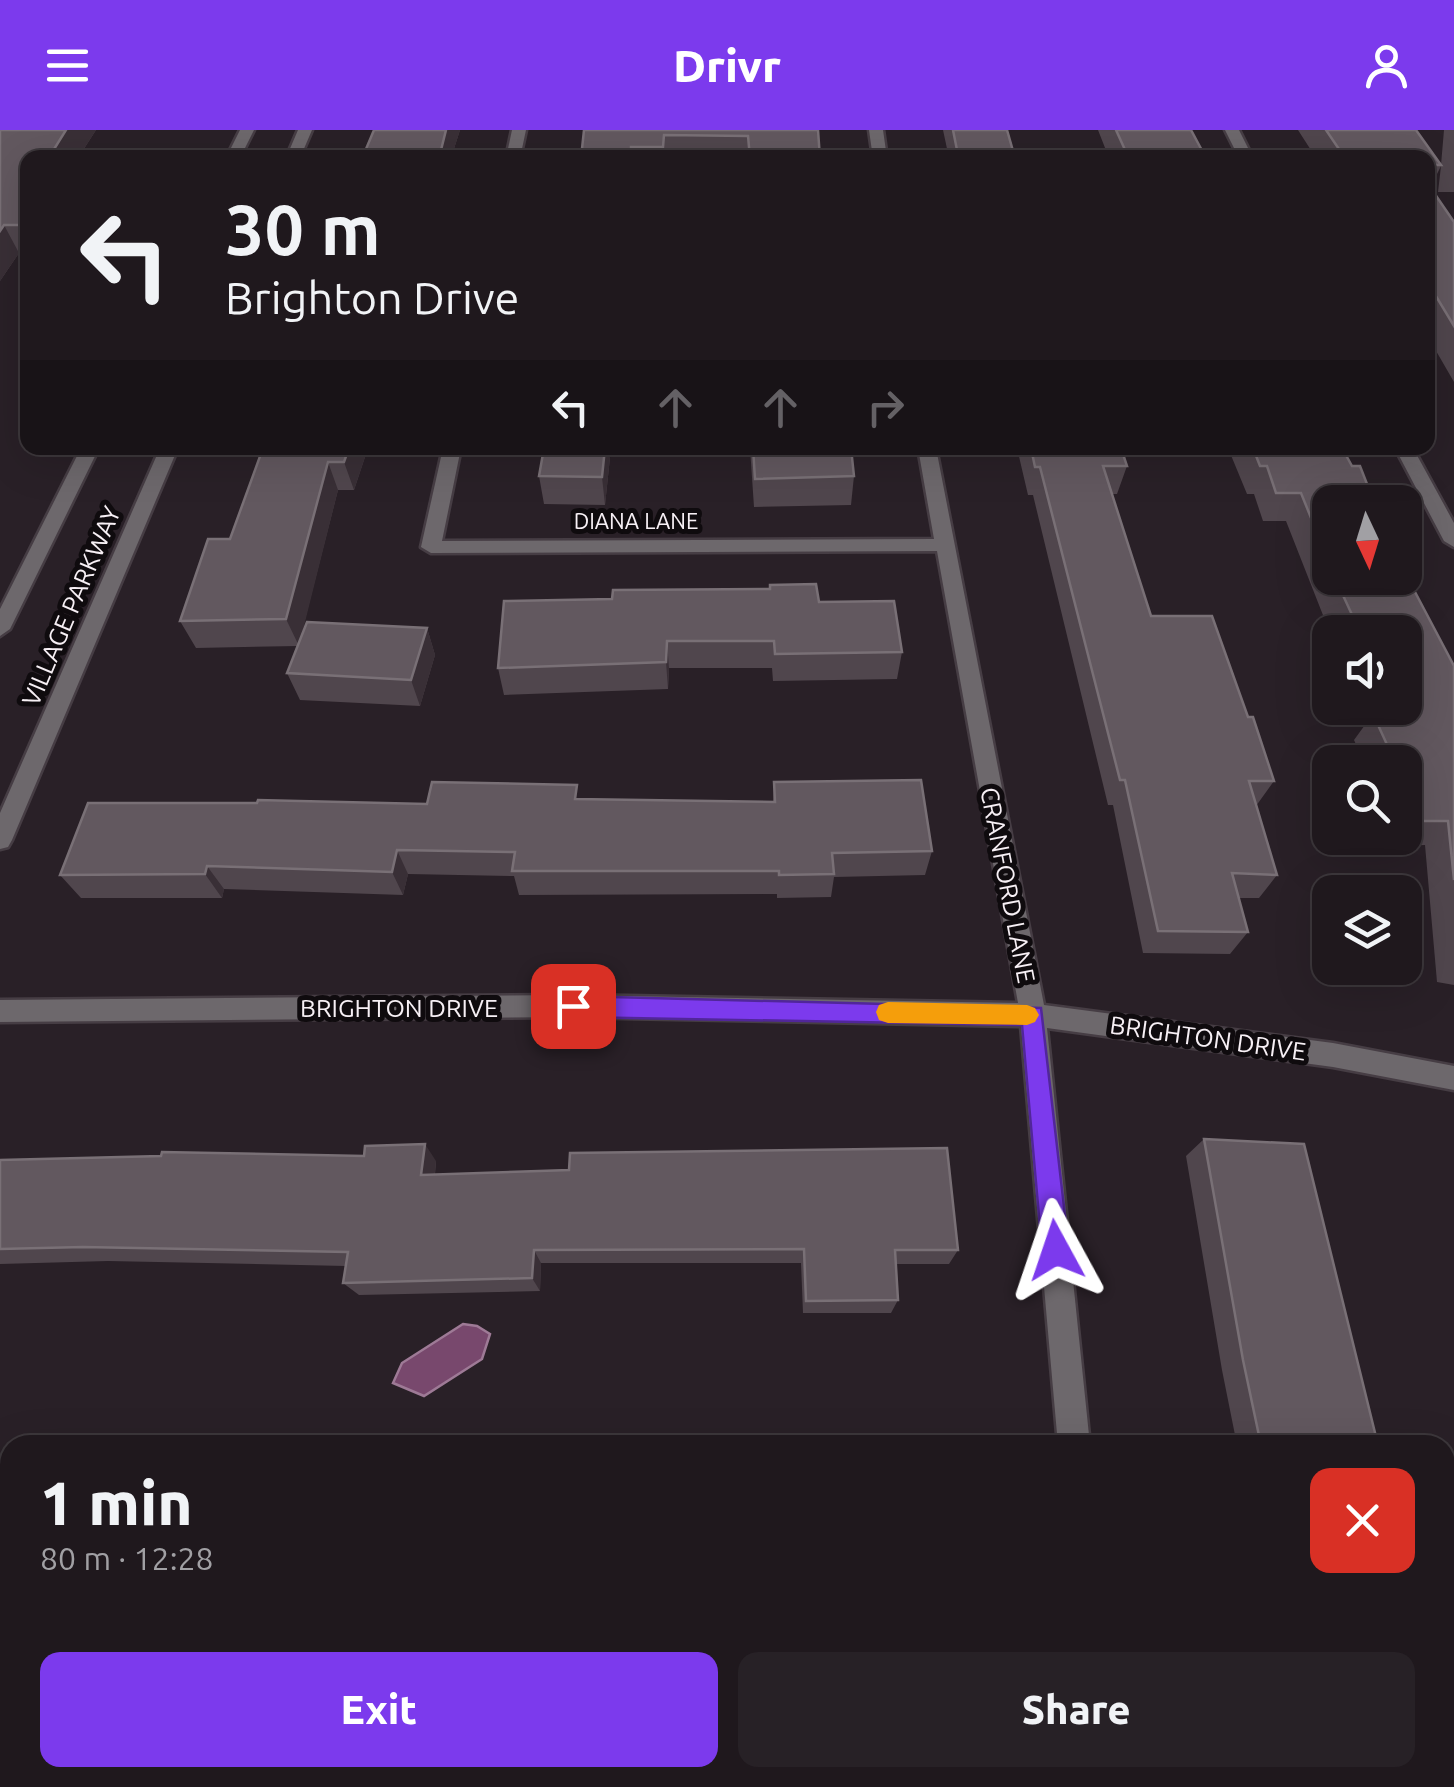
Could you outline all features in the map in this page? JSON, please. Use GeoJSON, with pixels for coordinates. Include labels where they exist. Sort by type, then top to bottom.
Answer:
{"type":"FeatureCollection","features":[{"type":"Feature","properties":{"kind":"street","name":"VILLAGE PARKWAY"},"geometry":{"type":"LineString","coordinates":[[0,629],[87,455]]}},
{"type":"Feature","properties":{"kind":"street","name":"VILLAGE PARKWAY"},"geometry":{"type":"LineString","coordinates":[[0,840],[166,455]]}},
{"type":"Feature","properties":{"kind":"street","name":"DIANA LANE"},"geometry":{"type":"LineString","coordinates":[[451,455],[431,547],[942,545]]}},
{"type":"Feature","properties":{"kind":"street","name":"CRANFORD LANE"},"geometry":{"type":"LineString","coordinates":[[928,455],[1033,1015],[1073,1435]]}},
{"type":"Feature","properties":{"kind":"street"},"geometry":{"type":"LineString","coordinates":[[1408,455],[1454,540]]}},
{"type":"Feature","properties":{"kind":"street","name":"BRIGHTON DRIVE"},"geometry":{"type":"LineString","coordinates":[[0,1011],[573,1006],[1033,1015],[1334,1055],[1454,1078]]}},
{"type":"Feature","properties":{"kind":"shaded area"},"geometry":{"type":"Polygon","coordinates":[[[463,1324],[490,1334],[482,1359],[424,1396],[393,1383],[402,1363],[463,1324]]]}},
{"type":"Feature","properties":{"kind":"building"},"geometry":{"type":"Polygon","coordinates":[[[0,130],[66,130],[54,150],[20,150],[20,224],[4,225],[0,231],[0,130]]]}},
{"type":"Feature","properties":{"kind":"building"},"geometry":{"type":"Polygon","coordinates":[[[374,130],[446,130],[441,150],[366,149],[374,130]]]}},
{"type":"Feature","properties":{"kind":"building"},"geometry":{"type":"Polygon","coordinates":[[[584,130],[818,130],[819,150],[749,150],[748,136],[664,135],[663,147],[582,150],[584,130]]]}},
{"type":"Feature","properties":{"kind":"building"},"geometry":{"type":"Polygon","coordinates":[[[953,130],[1007,130],[1013,150],[966,150],[957,150],[953,130]]]}},
{"type":"Feature","properties":{"kind":"building"},"geometry":{"type":"Polygon","coordinates":[[[1116,130],[1191,130],[1202,150],[1125,150],[1116,130]]]}},
{"type":"Feature","properties":{"kind":"building"},"geometry":{"type":"Polygon","coordinates":[[[1326,130],[1416,130],[1430,150],[1340,150],[1326,130]]]}},
{"type":"Feature","properties":{"kind":"building"},"geometry":{"type":"Polygon","coordinates":[[[1435,194],[1454,222],[1454,326],[1435,295],[1435,194]]]}},
{"type":"Feature","properties":{"kind":"building"},"geometry":{"type":"Polygon","coordinates":[[[260,455],[346,455],[344,462],[328,462],[286,619],[180,621],[208,539],[230,539],[260,455]]]}},
{"type":"Feature","properties":{"kind":"building"},"geometry":{"type":"Polygon","coordinates":[[[543,455],[604,455],[602,477],[539,476],[543,455]]]}},
{"type":"Feature","properties":{"kind":"building"},"geometry":{"type":"Polygon","coordinates":[[[753,455],[852,455],[854,476],[755,479],[753,455]]]}},
{"type":"Feature","properties":{"kind":"building"},"geometry":{"type":"Polygon","coordinates":[[[1032,455],[1123,455],[1127,466],[1103,466],[1151,616],[1212,616],[1274,781],[1249,781],[1277,875],[1232,873],[1248,932],[1158,931],[1125,780],[1120,780],[1040,467],[1035,467],[1032,455]]]}},
{"type":"Feature","properties":{"kind":"building"},"geometry":{"type":"Polygon","coordinates":[[[1256,455],[1346,455],[1352,466],[1360,466],[1367,485],[1312,485],[1312,520],[1301,493],[1276,493],[1267,466],[1260,466],[1256,455]]]}},
{"type":"Feature","properties":{"kind":"building"},"geometry":{"type":"Polygon","coordinates":[[[816,584],[819,602],[894,601],[902,652],[775,654],[774,641],[667,641],[666,662],[498,668],[504,601],[612,599],[613,590],[770,589],[770,585],[816,584]]]}},
{"type":"Feature","properties":{"kind":"building"},"geometry":{"type":"Polygon","coordinates":[[[1343,595],[1417,595],[1454,666],[1454,880],[1448,821],[1422,821],[1422,745],[1387,745],[1378,725],[1422,725],[1422,615],[1352,615],[1343,595]]]}},
{"type":"Feature","properties":{"kind":"building"},"geometry":{"type":"Polygon","coordinates":[[[307,622],[427,628],[411,680],[287,673],[307,622]]]}},
{"type":"Feature","properties":{"kind":"building"},"geometry":{"type":"Polygon","coordinates":[[[921,780],[932,851],[832,853],[834,874],[512,871],[515,852],[397,850],[392,872],[207,866],[205,874],[60,875],[88,803],[258,800],[427,804],[432,782],[577,785],[575,799],[775,802],[774,782],[921,780]]]}},
{"type":"Feature","properties":{"kind":"building"},"geometry":{"type":"Polygon","coordinates":[[[1204,1139],[1304,1144],[1376,1435],[1259,1435],[1204,1139]]]}},
{"type":"Feature","properties":{"kind":"building"},"geometry":{"type":"Polygon","coordinates":[[[425,1144],[421,1175],[569,1170],[570,1153],[947,1148],[958,1250],[895,1250],[898,1300],[806,1301],[804,1249],[534,1250],[532,1278],[343,1283],[348,1252],[0,1249],[0,1160],[161,1156],[162,1152],[364,1156],[365,1146],[425,1144]]]}},
{"type":"Feature","properties":{"kind":"slow traffic"},"geometry":{"type":"LineString","coordinates":[[888,1012],[1027,1015]]}},
{"type":"Feature","properties":{"kind":"route"},"geometry":{"type":"LineString","coordinates":[[573,1006],[1033,1015],[1056,1250]]}}]}
